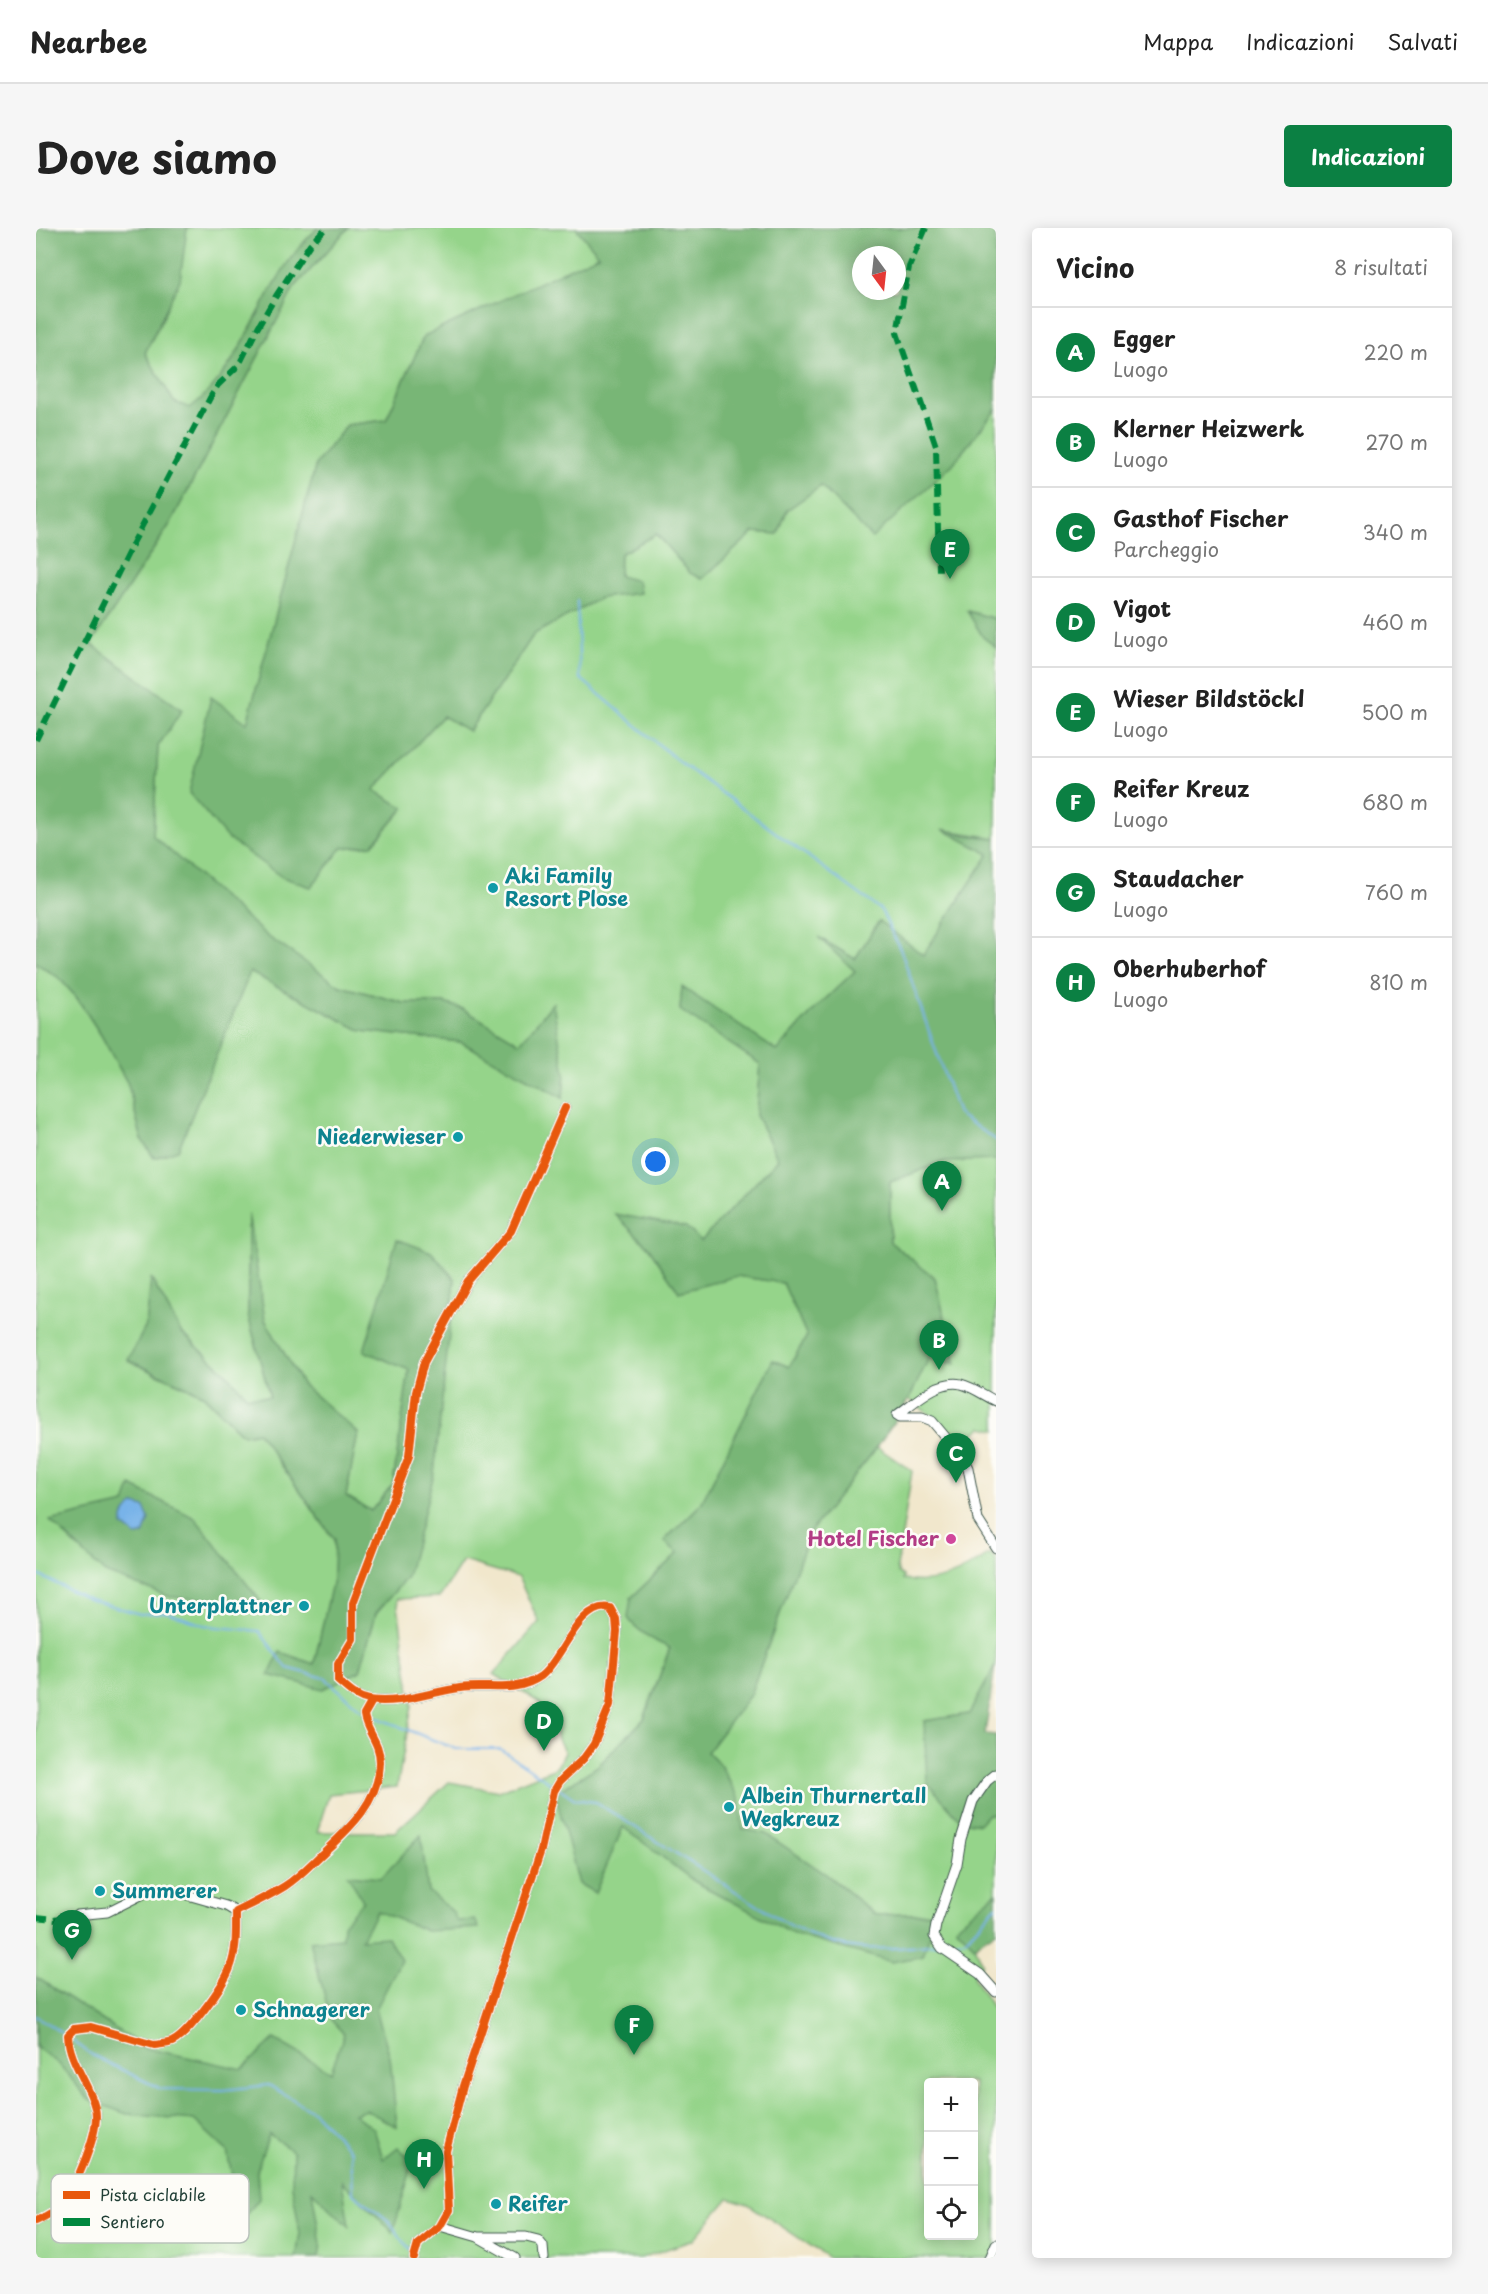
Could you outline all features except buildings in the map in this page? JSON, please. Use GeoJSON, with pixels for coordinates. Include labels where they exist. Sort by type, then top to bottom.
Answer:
{"type":"FeatureCollection","features":[{"type":"Feature","properties":{"kind":"street"},"geometry":{"type":"LineString","coordinates":[[236,1912],[270,1895],[299,1875],[346,1831],[365,1809],[373,1793],[380,1762],[367,1707],[338,1681],[338,1664],[353,1639],[353,1603],[409,1456],[416,1392],[424,1362],[468,1281],[511,1231],[565,1108]]}},
{"type":"Feature","properties":{"kind":"street"},"geometry":{"type":"LineString","coordinates":[[996,1401],[966,1386],[951,1384],[929,1393],[897,1415],[922,1417],[932,1421],[963,1458],[968,1468],[978,1520],[996,1548]]}},
{"type":"Feature","properties":{"kind":"street"},"geometry":{"type":"LineString","coordinates":[[367,1707],[460,1688],[510,1687],[530,1682],[545,1672],[587,1614],[597,1608],[610,1608],[616,1619],[618,1631],[610,1704],[594,1744],[584,1758],[560,1781],[554,1791],[541,1850],[463,2086],[446,2151],[449,2210],[440,2226],[424,2237],[415,2254]]}},
{"type":"Feature","properties":{"kind":"street"},"geometry":{"type":"LineString","coordinates":[[996,1774],[987,1781],[973,1801],[961,1839],[957,1864],[936,1925],[939,1944],[980,1974],[996,1992]]}},
{"type":"Feature","properties":{"kind":"street"},"geometry":{"type":"LineString","coordinates":[[77,1915],[107,1912],[153,1889],[170,1890],[226,1906],[236,1912]]}},
{"type":"Feature","properties":{"kind":"street"},"geometry":{"type":"LineString","coordinates":[[77,2174],[96,2128],[95,2107],[68,2040],[74,2029],[91,2027],[154,2045],[173,2042],[199,2016],[219,1990],[230,1970],[235,1952],[236,1912]]}},
{"type":"Feature","properties":{"kind":"street"},"geometry":{"type":"LineString","coordinates":[[36,2221],[51,2212]]}},
{"type":"Feature","properties":{"kind":"street"},"geometry":{"type":"LineString","coordinates":[[440,2226],[478,2237],[515,2258]]}},
{"type":"Feature","properties":{"kind":"street"},"geometry":{"type":"LineString","coordinates":[[478,2237],[526,2237],[538,2240],[543,2246],[543,2258]]}},
{"type":"Feature","properties":{"kind":"street"},"geometry":{"type":"LineString","coordinates":[[990,2258],[996,2244]]}},
{"type":"Feature","properties":{"kind":"green space"},"geometry":{"type":"Polygon","coordinates":[[[36,228],[187,228],[180,280],[145,353],[174,402],[190,408],[227,368],[283,270],[299,248],[318,228],[348,228],[294,288],[170,524],[91,644],[182,710],[158,746],[153,836],[267,936],[340,986],[404,1003],[444,1003],[463,1009],[520,1043],[553,1003],[565,1074],[563,1098],[461,1042],[362,1031],[250,972],[178,1150],[154,1158],[142,1140],[128,1084],[101,1035],[77,998],[58,977],[36,963],[36,228]]]}},
{"type":"Feature","properties":{"kind":"green space"},"geometry":{"type":"Polygon","coordinates":[[[187,228],[318,228],[299,248],[283,271],[227,368],[210,390],[190,409],[174,402],[145,353],[164,316],[187,228]]]}},
{"type":"Feature","properties":{"kind":"green space"},"geometry":{"type":"Polygon","coordinates":[[[348,228],[576,228],[600,255],[424,336],[386,420],[347,425],[316,464],[247,724],[211,697],[342,848],[372,845],[404,809],[374,790],[443,716],[469,731],[534,634],[600,598],[640,592],[619,576],[620,554],[656,534],[690,573],[702,579],[754,532],[778,534],[787,510],[821,486],[952,465],[996,409],[996,619],[968,611],[983,637],[996,647],[996,838],[945,830],[990,854],[923,955],[879,921],[855,959],[821,939],[855,971],[817,1007],[777,1051],[682,987],[680,1010],[760,1064],[756,1115],[778,1159],[701,1242],[616,1215],[649,1248],[679,1292],[737,1276],[783,1283],[807,1336],[789,1367],[773,1360],[701,1504],[664,1541],[678,1553],[631,1598],[657,1642],[670,1647],[644,1719],[598,1766],[555,1793],[595,1893],[623,1826],[694,1881],[792,1933],[936,1913],[876,1915],[827,1875],[766,1834],[742,1829],[739,1798],[720,1765],[707,1752],[750,1695],[810,1532],[877,1447],[912,1471],[897,1567],[898,1572],[904,1577],[903,1580],[927,1581],[949,1576],[990,1554],[996,1561],[996,1666],[969,1714],[925,1721],[983,1818],[988,1814],[996,1813],[996,1893],[957,1926],[974,1946],[982,1964],[973,1977],[996,2014],[996,2258],[829,2258],[748,2204],[729,2198],[693,2240],[641,2258],[36,2258],[36,963],[58,977],[77,998],[101,1035],[128,1084],[142,1140],[178,1150],[250,972],[362,1031],[461,1042],[563,1098],[552,1004],[521,1044],[463,1009],[444,1003],[404,1003],[340,986],[267,936],[153,836],[158,746],[182,710],[91,644],[170,524],[294,288],[348,228]],[[248,1218],[248,1315],[270,1398],[247,1396],[225,1372],[181,1332],[152,1280],[146,1326],[128,1361],[202,1394],[243,1435],[258,1432],[334,1540],[333,1579],[314,1664],[270,1675],[359,1672],[376,1613],[407,1577],[447,1348],[455,1279],[431,1252],[397,1240],[365,1350],[409,1370],[393,1484],[371,1511],[346,1496],[358,1433],[302,1384],[265,1320],[248,1218]],[[463,1561],[440,1597],[397,1599],[412,1706],[397,1787],[329,1794],[317,1832],[395,1832],[449,1782],[499,1791],[556,1768],[565,1753],[540,1703],[494,1674],[539,1622],[518,1577],[463,1561]]]}},
{"type":"Feature","properties":{"kind":"green space"},"geometry":{"type":"Polygon","coordinates":[[[576,228],[996,228],[996,409],[952,465],[872,538],[821,486],[787,510],[778,534],[754,532],[702,579],[690,573],[656,534],[620,554],[619,576],[638,581],[640,593],[600,598],[534,634],[469,731],[443,716],[374,790],[404,808],[372,845],[342,848],[311,887],[282,877],[227,838],[189,793],[211,697],[247,723],[316,464],[347,425],[386,420],[424,336],[599,255],[576,228]]]}},
{"type":"Feature","properties":{"kind":"green space"},"geometry":{"type":"Polygon","coordinates":[[[967,611],[996,619],[996,647],[983,637],[967,611]]]}},
{"type":"Feature","properties":{"kind":"green space"},"geometry":{"type":"Polygon","coordinates":[[[942,829],[966,835],[996,838],[996,1160],[943,1162],[890,1182],[890,1242],[935,1278],[956,1364],[929,1358],[909,1399],[877,1447],[810,1532],[750,1695],[707,1752],[720,1765],[739,1798],[743,1829],[766,1834],[827,1875],[876,1915],[937,1913],[923,1956],[892,1962],[795,1935],[694,1881],[623,1827],[595,1893],[579,1884],[555,1793],[598,1766],[644,1719],[670,1648],[647,1636],[628,1618],[631,1598],[678,1553],[664,1541],[701,1504],[773,1360],[789,1367],[807,1336],[783,1283],[737,1276],[679,1292],[649,1248],[615,1214],[686,1227],[701,1241],[778,1159],[756,1115],[760,1064],[680,1010],[682,987],[777,1051],[817,1007],[855,971],[818,937],[855,959],[879,921],[923,955],[989,854],[942,829]]]}},
{"type":"Feature","properties":{"kind":"green space"},"geometry":{"type":"Polygon","coordinates":[[[996,1160],[996,1430],[983,1427],[958,1447],[935,1419],[909,1399],[929,1358],[955,1364],[935,1278],[890,1242],[890,1182],[943,1162],[996,1160]]]}},
{"type":"Feature","properties":{"kind":"green space"},"geometry":{"type":"Polygon","coordinates":[[[248,1213],[265,1320],[302,1384],[358,1433],[346,1496],[371,1511],[393,1484],[409,1370],[364,1351],[397,1239],[431,1252],[455,1279],[434,1474],[407,1577],[376,1613],[360,1671],[323,1689],[269,1675],[280,1652],[314,1664],[333,1579],[334,1539],[258,1432],[243,1435],[202,1394],[128,1360],[146,1326],[151,1279],[181,1332],[225,1372],[247,1396],[270,1397],[248,1315],[248,1213]]]}},
{"type":"Feature","properties":{"kind":"green space"},"geometry":{"type":"Polygon","coordinates":[[[131,1486],[195,1518],[262,1603],[170,1597],[105,1573],[50,1521],[125,1504],[131,1486]]]}},
{"type":"Feature","properties":{"kind":"green space"},"geometry":{"type":"Polygon","coordinates":[[[995,1666],[985,1734],[996,1735],[996,1813],[988,1814],[979,1824],[961,1821],[927,1782],[924,1721],[969,1714],[995,1666]]]}},
{"type":"Feature","properties":{"kind":"green space"},"geometry":{"type":"Polygon","coordinates":[[[421,1835],[428,1891],[453,1912],[457,1921],[475,1920],[479,1928],[427,1931],[377,1911],[361,1939],[387,1937],[401,1960],[376,2009],[390,2057],[397,2127],[366,2110],[354,2114],[374,2129],[383,2159],[398,2147],[413,2162],[393,2232],[342,2181],[349,2226],[312,2191],[321,2244],[319,2258],[296,2258],[300,2233],[292,2186],[293,2152],[269,2134],[257,2170],[259,2199],[249,2211],[249,2174],[232,2174],[227,2151],[194,2120],[127,2114],[89,2100],[59,2064],[36,2047],[36,1977],[145,2048],[242,2069],[274,2039],[331,2072],[344,2034],[331,2020],[310,1941],[342,1938],[343,1924],[363,1901],[348,1875],[381,1878],[421,1835]]]}},
{"type":"Feature","properties":{"kind":"green space"},"geometry":{"type":"Polygon","coordinates":[[[996,1893],[996,1931],[974,1946],[956,1926],[996,1893]]]}},
{"type":"Feature","properties":{"kind":"water"},"geometry":{"type":"Polygon","coordinates":[[[135,1504],[144,1507],[149,1519],[143,1535],[136,1536],[123,1526],[125,1513],[135,1504]]]}},
{"type":"Feature","properties":{"kind":"waterway"},"geometry":{"type":"LineString","coordinates":[[577,601],[580,678],[677,760],[881,910],[901,951],[958,1114],[996,1140]]}},
{"type":"Feature","properties":{"kind":"waterway"},"geometry":{"type":"LineString","coordinates":[[36,1574],[88,1599],[140,1614],[166,1612],[207,1626],[259,1631],[287,1668],[325,1678],[363,1711]]}},
{"type":"Feature","properties":{"kind":"waterway"},"geometry":{"type":"LineString","coordinates":[[368,1714],[456,1749],[500,1749],[554,1785]]}},
{"type":"Feature","properties":{"kind":"waterway"},"geometry":{"type":"LineString","coordinates":[[559,1788],[575,1799],[595,1802],[769,1913],[822,1940],[874,1949],[936,1944]]}},
{"type":"Feature","properties":{"kind":"waterway"},"geometry":{"type":"LineString","coordinates":[[942,1943],[965,1940],[996,1906]]}},
{"type":"Feature","properties":{"kind":"waterway"},"geometry":{"type":"LineString","coordinates":[[36,2016],[66,2036]]}},
{"type":"Feature","properties":{"kind":"waterway"},"geometry":{"type":"LineString","coordinates":[[73,2041],[92,2055],[161,2089],[223,2090],[269,2085],[314,2112],[351,2151],[353,2193],[389,2221],[412,2253]]}},
{"type":"Feature","properties":{"kind":"marked path"},"geometry":{"type":"LineString","coordinates":[[36,740],[133,543],[211,396],[218,385],[239,365],[276,296],[310,244],[326,228]]}},
{"type":"Feature","properties":{"kind":"marked path"},"geometry":{"type":"LineString","coordinates":[[926,228],[909,267],[897,333],[936,446],[939,571]]}},
{"type":"Feature","properties":{"kind":"marked path"},"geometry":{"type":"LineString","coordinates":[[36,1917],[54,1919],[77,1915]]}},
{"type":"Feature","properties":{"kind":"cycle path"},"geometry":{"type":"LineString","coordinates":[[414,2258],[418,2244],[440,2226],[449,2210],[446,2151],[463,2086],[541,1850],[554,1791],[560,1781],[584,1758],[594,1744],[610,1705],[617,1631],[616,1619],[610,1608],[599,1608],[589,1613],[541,1676],[531,1682],[512,1687],[470,1687],[392,1701],[369,1700],[356,1695],[338,1681],[338,1664],[353,1639],[353,1603],[409,1456],[416,1392],[424,1362],[468,1281],[511,1231],[565,1108]]}},
{"type":"Feature","properties":{"kind":"cycle path"},"geometry":{"type":"LineString","coordinates":[[79,2174],[91,2144],[96,2118],[92,2099],[75,2063],[68,2035],[74,2029],[91,2027],[154,2045],[172,2042],[187,2030],[213,1997],[230,1968],[235,1947],[236,1912],[295,1879],[353,1824],[369,1802],[380,1762],[378,1748],[364,1715],[372,1701]]}},
{"type":"Feature","properties":{"kind":"cycle path"},"geometry":{"type":"LineString","coordinates":[[36,2221],[51,2213]]}},
{"type":"Feature","properties":{"kind":"place","name":"Wieser Bildstöckl"},"geometry":{"type":"Point","coordinates":[950,579]}},
{"type":"Feature","properties":{"kind":"place","name":"Aki Family Resort Plose"},"geometry":{"type":"Point","coordinates":[493,888]}},
{"type":"Feature","properties":{"kind":"place","name":"Niederwieser"},"geometry":{"type":"Point","coordinates":[458,1137]}},
{"type":"Feature","properties":{"kind":"place","name":"Egger"},"geometry":{"type":"Point","coordinates":[942,1211]}},
{"type":"Feature","properties":{"kind":"place","name":"Klerner Heizwerk"},"geometry":{"type":"Point","coordinates":[939,1370]}},
{"type":"Feature","properties":{"kind":"place","name":"Gasthof Fischer"},"geometry":{"type":"Point","coordinates":[956,1483]}},
{"type":"Feature","properties":{"kind":"place","name":"Hotel Fischer"},"geometry":{"type":"Point","coordinates":[951,1539]}},
{"type":"Feature","properties":{"kind":"place","name":"Unterplattner"},"geometry":{"type":"Point","coordinates":[304,1606]}},
{"type":"Feature","properties":{"kind":"place","name":"Vigot"},"geometry":{"type":"Point","coordinates":[544,1751]}},
{"type":"Feature","properties":{"kind":"place","name":"Albein Thurnertall Wegkreuz"},"geometry":{"type":"Point","coordinates":[729,1807]}},
{"type":"Feature","properties":{"kind":"place","name":"Summerer"},"geometry":{"type":"Point","coordinates":[100,1891]}},
{"type":"Feature","properties":{"kind":"place","name":"Staudacher"},"geometry":{"type":"Point","coordinates":[72,1960]}},
{"type":"Feature","properties":{"kind":"place","name":"Schnagerer"},"geometry":{"type":"Point","coordinates":[241,2010]}},
{"type":"Feature","properties":{"kind":"place","name":"Reifer Kreuz"},"geometry":{"type":"Point","coordinates":[634,2055]}},
{"type":"Feature","properties":{"kind":"place","name":"Oberhuberhof"},"geometry":{"type":"Point","coordinates":[424,2189]}},
{"type":"Feature","properties":{"kind":"place","name":"Reifer"},"geometry":{"type":"Point","coordinates":[496,2204]}}]}
